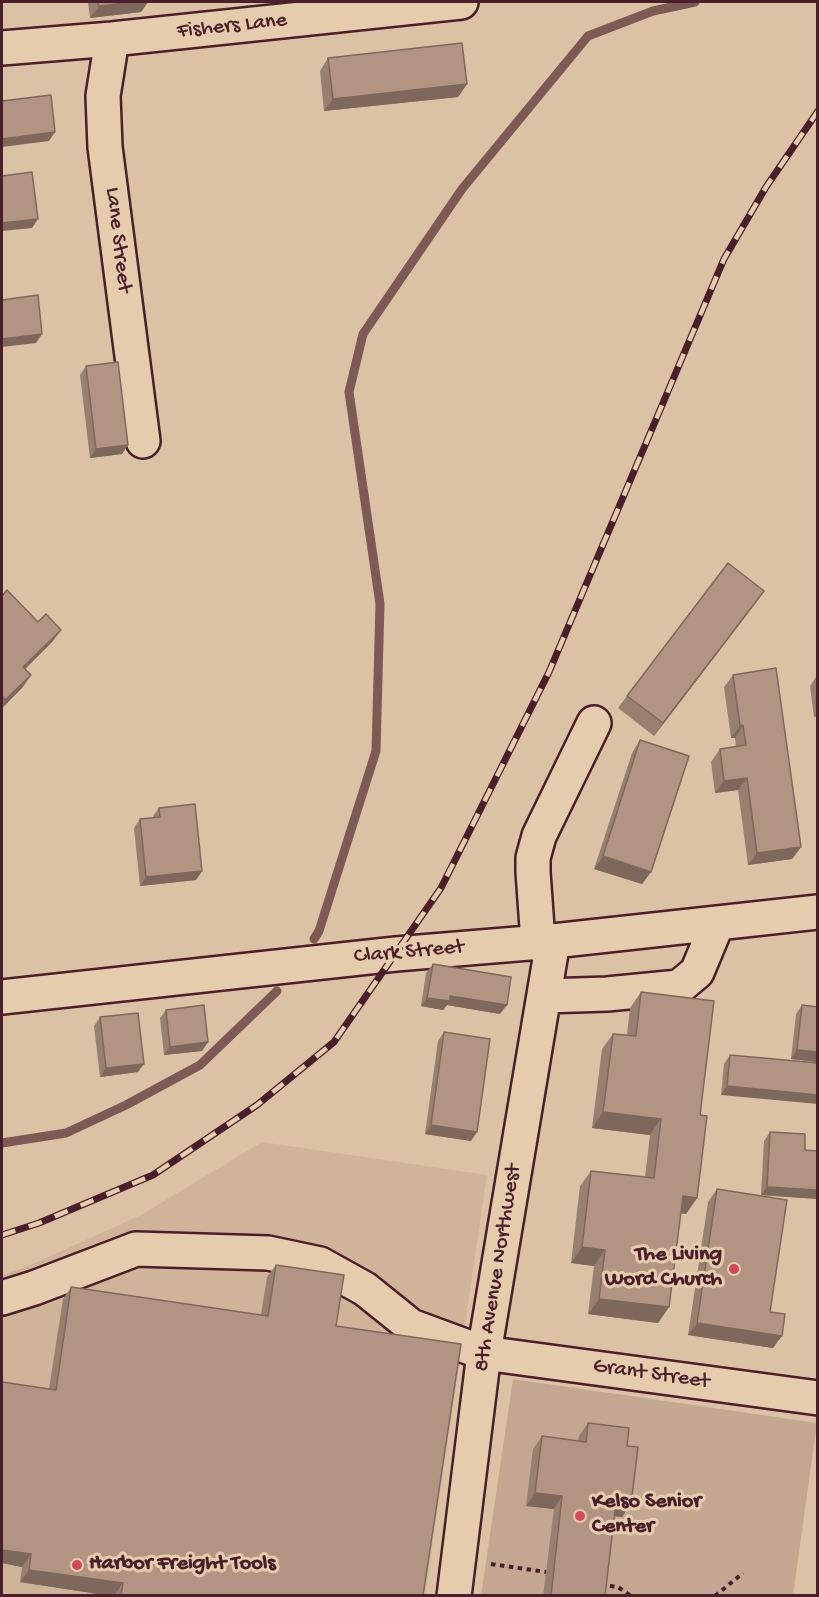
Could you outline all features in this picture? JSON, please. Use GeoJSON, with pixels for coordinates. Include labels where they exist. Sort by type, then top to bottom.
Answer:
{"type":"FeatureCollection","features":[{"type":"Feature","properties":{"kind":"street","name":"Fishers Lane"},"geometry":{"type":"LineString","coordinates":[[2,48],[112,39],[359,7],[461,2]]}},
{"type":"Feature","properties":{"kind":"street","name":"Lane Street"},"geometry":{"type":"LineString","coordinates":[[112,39],[103,96],[105,147],[143,441]]}},
{"type":"Feature","properties":{"kind":"street","name":"8th Avenue Northwest"},"geometry":{"type":"LineString","coordinates":[[454,1596],[484,1353],[545,996],[545,942],[533,872],[533,858],[539,836],[594,723]]}},
{"type":"Feature","properties":{"kind":"street","name":"Clark Street"},"geometry":{"type":"LineString","coordinates":[[2,997],[396,954],[545,942],[818,912]]}},
{"type":"Feature","properties":{"kind":"street"},"geometry":{"type":"LineString","coordinates":[[545,996],[607,994],[679,987],[697,972],[717,924]]}},
{"type":"Feature","properties":{"kind":"street","name":"Grant Street"},"geometry":{"type":"LineString","coordinates":[[2,1298],[136,1250],[268,1253],[320,1264],[365,1289],[411,1326],[484,1353],[818,1398]]}},
{"type":"Feature","properties":{"kind":"path"},"geometry":{"type":"LineString","coordinates":[[458,1560],[546,1572]]}},
{"type":"Feature","properties":{"kind":"path"},"geometry":{"type":"LineString","coordinates":[[715,1596],[743,1573]]}},
{"type":"Feature","properties":{"kind":"path"},"geometry":{"type":"LineString","coordinates":[[599,1584],[618,1587],[631,1596]]}},
{"type":"Feature","properties":{"kind":"shaded area"},"geometry":{"type":"Polygon","coordinates":[[[262,1142],[487,1175],[425,1595],[2,1595],[2,1275],[26,1267],[141,1215],[262,1142]]]}},
{"type":"Feature","properties":{"kind":"shaded area"},"geometry":{"type":"Polygon","coordinates":[[[513,1379],[817,1423],[793,1595],[481,1596],[513,1379]]]}},
{"type":"Feature","properties":{"kind":"building"},"geometry":{"type":"Polygon","coordinates":[[[98,2],[133,2],[99,6],[98,2]]]}},
{"type":"Feature","properties":{"kind":"building"},"geometry":{"type":"Polygon","coordinates":[[[462,43],[467,84],[333,99],[328,58],[462,43]]]}},
{"type":"Feature","properties":{"kind":"building"},"geometry":{"type":"Polygon","coordinates":[[[51,95],[55,132],[2,139],[2,101],[51,95]]]}},
{"type":"Feature","properties":{"kind":"building"},"geometry":{"type":"Polygon","coordinates":[[[32,172],[38,219],[2,223],[2,176],[32,172]]]}},
{"type":"Feature","properties":{"kind":"building"},"geometry":{"type":"Polygon","coordinates":[[[38,295],[42,334],[2,339],[2,300],[38,295]]]}},
{"type":"Feature","properties":{"kind":"building"},"geometry":{"type":"Polygon","coordinates":[[[118,362],[128,445],[96,449],[86,366],[118,362]]]}},
{"type":"Feature","properties":{"kind":"building"},"geometry":{"type":"Polygon","coordinates":[[[728,563],[764,591],[663,723],[627,696],[728,563]]]}},
{"type":"Feature","properties":{"kind":"building"},"geometry":{"type":"Polygon","coordinates":[[[7,590],[38,622],[46,614],[61,630],[23,667],[31,675],[5,700],[2,696],[2,596],[7,590]]]}},
{"type":"Feature","properties":{"kind":"building"},"geometry":{"type":"Polygon","coordinates":[[[776,668],[801,847],[757,853],[747,778],[724,781],[720,749],[746,745],[743,725],[740,726],[733,675],[776,668]]]}},
{"type":"Feature","properties":{"kind":"building"},"geometry":{"type":"Polygon","coordinates":[[[640,740],[689,756],[651,872],[603,856],[640,740]]]}},
{"type":"Feature","properties":{"kind":"building"},"geometry":{"type":"Polygon","coordinates":[[[195,804],[202,871],[146,877],[140,819],[160,817],[159,808],[195,804]]]}},
{"type":"Feature","properties":{"kind":"building"},"geometry":{"type":"Polygon","coordinates":[[[433,964],[511,977],[507,1005],[450,996],[450,1001],[427,998],[433,964]]]}},
{"type":"Feature","properties":{"kind":"building"},"geometry":{"type":"Polygon","coordinates":[[[641,992],[714,1001],[700,1115],[707,1116],[697,1198],[683,1196],[669,1307],[599,1299],[605,1250],[582,1247],[591,1171],[654,1178],[661,1119],[603,1112],[613,1034],[636,1036],[641,992]]]}},
{"type":"Feature","properties":{"kind":"building"},"geometry":{"type":"Polygon","coordinates":[[[204,1005],[208,1042],[170,1047],[166,1010],[204,1005]]]}},
{"type":"Feature","properties":{"kind":"building"},"geometry":{"type":"Polygon","coordinates":[[[802,1005],[818,1007],[818,1052],[797,1050],[802,1005]]]}},
{"type":"Feature","properties":{"kind":"building"},"geometry":{"type":"Polygon","coordinates":[[[138,1013],[144,1064],[106,1068],[100,1017],[138,1013]]]}},
{"type":"Feature","properties":{"kind":"building"},"geometry":{"type":"Polygon","coordinates":[[[444,1032],[490,1039],[477,1132],[431,1125],[444,1032]]]}},
{"type":"Feature","properties":{"kind":"building"},"geometry":{"type":"Polygon","coordinates":[[[730,1055],[818,1063],[818,1095],[727,1086],[730,1055]]]}},
{"type":"Feature","properties":{"kind":"building"},"geometry":{"type":"Polygon","coordinates":[[[770,1132],[805,1134],[805,1150],[818,1151],[818,1190],[767,1187],[770,1132]]]}},
{"type":"Feature","properties":{"kind":"building","name":"The Living Word Church"},"geometry":{"type":"Polygon","coordinates":[[[717,1189],[787,1200],[770,1312],[785,1314],[782,1336],[697,1323],[717,1189]]]}},
{"type":"Feature","properties":{"kind":"building"},"geometry":{"type":"Polygon","coordinates":[[[276,1265],[344,1275],[336,1326],[461,1344],[423,1596],[121,1596],[123,1583],[29,1570],[31,1554],[2,1550],[2,1382],[56,1390],[71,1287],[268,1316],[276,1265]]]}},
{"type":"Feature","properties":{"kind":"building","name":"Kelso Senior Center"},"geometry":{"type":"Polygon","coordinates":[[[588,1423],[629,1428],[627,1446],[638,1447],[631,1504],[616,1502],[605,1596],[551,1596],[562,1496],[535,1493],[542,1436],[586,1442],[588,1423]]]}},
{"type":"Feature","properties":{"kind":"waterway"},"geometry":{"type":"LineString","coordinates":[[314,939],[319,931],[376,751],[380,604],[349,392],[363,334],[462,189],[588,36],[653,11],[695,2]]}},
{"type":"Feature","properties":{"kind":"waterway"},"geometry":{"type":"LineString","coordinates":[[2,1143],[66,1133],[126,1105],[200,1065],[277,991]]}},
{"type":"Feature","properties":{"kind":"railway"},"geometry":{"type":"LineString","coordinates":[[2,1235],[39,1223],[153,1175],[257,1105],[334,1042],[441,888],[549,672],[724,259],[766,187],[818,111]]}},
{"type":"Feature","properties":{"kind":"place","name":"The Living Word Church"},"geometry":{"type":"Point","coordinates":[734,1269]}},
{"type":"Feature","properties":{"kind":"place","name":"Kelso Senior Center"},"geometry":{"type":"Point","coordinates":[580,1516]}},
{"type":"Feature","properties":{"kind":"place","name":"Harbor Freight Tools"},"geometry":{"type":"Point","coordinates":[77,1565]}}]}
